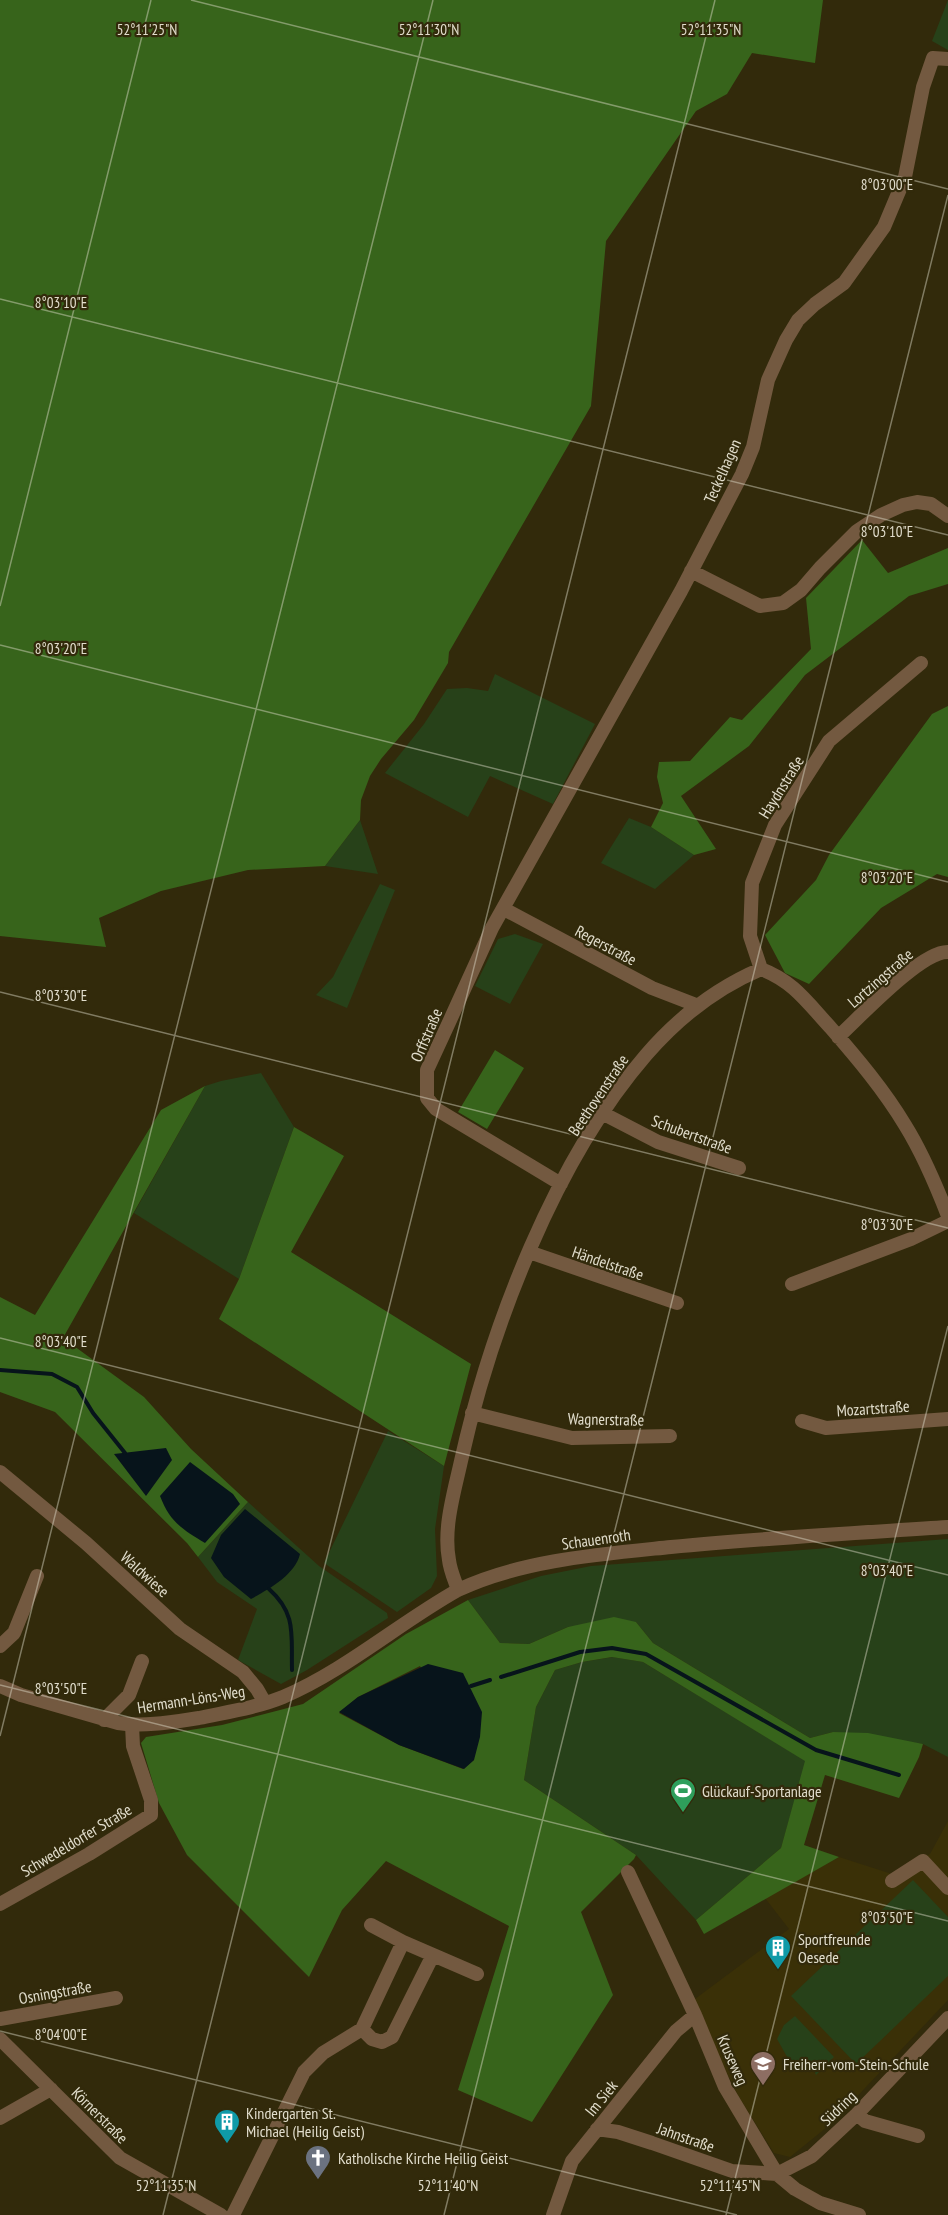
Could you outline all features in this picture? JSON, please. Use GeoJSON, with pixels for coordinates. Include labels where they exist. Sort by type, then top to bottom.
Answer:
{"type":"FeatureCollection","features":[{"type":"Feature","properties":{"kind":"street","name":"Teckelhagen"},"geometry":{"type":"LineString","coordinates":[[504,909],[692,571],[742,474],[753,447],[768,381],[786,340],[798,320],[815,304],[844,283],[884,227],[905,177],[923,87],[933,58],[948,59]]}},
{"type":"Feature","properties":{"kind":"street"},"geometry":{"type":"LineString","coordinates":[[692,571],[760,606],[783,603],[801,590],[857,531],[881,514],[917,502],[931,504],[948,516]]}},
{"type":"Feature","properties":{"kind":"street","name":"Haydnstraße"},"geometry":{"type":"LineString","coordinates":[[761,969],[750,936],[752,883],[774,825],[829,741],[921,663]]}},
{"type":"Feature","properties":{"kind":"street","name":"Regerstraße"},"geometry":{"type":"LineString","coordinates":[[504,909],[652,988],[696,1005]]}},
{"type":"Feature","properties":{"kind":"street","name":"Orffstraße"},"geometry":{"type":"LineString","coordinates":[[504,909],[492,928],[427,1070],[428,1098],[436,1110],[561,1184]]}},
{"type":"Feature","properties":{"kind":"street","name":"Lortzingstraße"},"geometry":{"type":"LineString","coordinates":[[838,1037],[916,966],[931,956],[948,952]]}},
{"type":"Feature","properties":{"kind":"street"},"geometry":{"type":"LineString","coordinates":[[761,969],[780,976],[797,990],[878,1084],[906,1125],[932,1176],[948,1216]]}},
{"type":"Feature","properties":{"kind":"street","name":"Beethovenstraße"},"geometry":{"type":"LineString","coordinates":[[458,1590],[448,1560],[448,1535],[451,1508],[472,1413],[507,1306],[561,1184],[602,1113],[646,1055],[696,1005],[739,978],[761,969]]}},
{"type":"Feature","properties":{"kind":"street","name":"Schubertstraße"},"geometry":{"type":"LineString","coordinates":[[602,1113],[658,1142],[739,1168]]}},
{"type":"Feature","properties":{"kind":"street"},"geometry":{"type":"LineString","coordinates":[[792,1284],[911,1239],[948,1221]]}},
{"type":"Feature","properties":{"kind":"street","name":"Händelstraße"},"geometry":{"type":"LineString","coordinates":[[529,1252],[677,1303]]}},
{"type":"Feature","properties":{"kind":"street","name":"Wagnerstraße"},"geometry":{"type":"LineString","coordinates":[[472,1413],[572,1438],[670,1436]]}},
{"type":"Feature","properties":{"kind":"street","name":"Mozartstraße"},"geometry":{"type":"LineString","coordinates":[[802,1421],[826,1428],[948,1419]]}},
{"type":"Feature","properties":{"kind":"street","name":"Waldwiese"},"geometry":{"type":"LineString","coordinates":[[0,1472],[86,1543],[180,1629],[243,1672],[257,1689],[264,1703]]}},
{"type":"Feature","properties":{"kind":"street","name":"Schauenroth"},"geometry":{"type":"LineString","coordinates":[[282,1697],[317,1679],[458,1590],[482,1580],[537,1565],[589,1555],[746,1540],[948,1527]]}},
{"type":"Feature","properties":{"kind":"street"},"geometry":{"type":"LineString","coordinates":[[0,1646],[14,1633],[37,1576]]}},
{"type":"Feature","properties":{"kind":"street","name":"Hermann-Löns-Weg"},"geometry":{"type":"LineString","coordinates":[[104,1720],[129,1695],[142,1661]]}},
{"type":"Feature","properties":{"kind":"street","name":"Hermann-Löns-Weg"},"geometry":{"type":"LineString","coordinates":[[0,1686],[104,1720],[132,1725],[172,1722],[241,1710],[282,1697]]}},
{"type":"Feature","properties":{"kind":"street","name":"Schwedeldorfer Straße"},"geometry":{"type":"LineString","coordinates":[[0,1904],[89,1854],[152,1815],[151,1800],[133,1746],[132,1725]]}},
{"type":"Feature","properties":{"kind":"street"},"geometry":{"type":"LineString","coordinates":[[892,1881],[923,1861],[948,1888]]}},
{"type":"Feature","properties":{"kind":"street","name":"Kruseweg"},"geometry":{"type":"LineString","coordinates":[[628,1872],[695,2015],[725,2087],[770,2174],[820,2203],[859,2215]]}},
{"type":"Feature","properties":{"kind":"street"},"geometry":{"type":"LineString","coordinates":[[371,1925],[433,1956],[477,1974]]}},
{"type":"Feature","properties":{"kind":"street"},"geometry":{"type":"LineString","coordinates":[[233,2215],[304,2072],[323,2053],[362,2029],[403,1942]]}},
{"type":"Feature","properties":{"kind":"street"},"geometry":{"type":"LineString","coordinates":[[362,2029],[372,2039],[382,2042],[392,2037],[433,1956]]}},
{"type":"Feature","properties":{"kind":"street","name":"Osningstraße"},"geometry":{"type":"LineString","coordinates":[[0,2019],[116,1998]]}},
{"type":"Feature","properties":{"kind":"street","name":"Im Siek"},"geometry":{"type":"LineString","coordinates":[[554,2215],[572,2161],[676,2031],[695,2015]]}},
{"type":"Feature","properties":{"kind":"street","name":"Südring"},"geometry":{"type":"LineString","coordinates":[[770,2174],[812,2156],[857,2114],[948,2018]]}},
{"type":"Feature","properties":{"kind":"street","name":"Körnerstraße"},"geometry":{"type":"LineString","coordinates":[[0,2039],[120,2158],[221,2215]]}},
{"type":"Feature","properties":{"kind":"street"},"geometry":{"type":"LineString","coordinates":[[0,2118],[51,2090]]}},
{"type":"Feature","properties":{"kind":"street"},"geometry":{"type":"LineString","coordinates":[[857,2114],[866,2121],[918,2136]]}},
{"type":"Feature","properties":{"kind":"street","name":"Jahnstraße"},"geometry":{"type":"LineString","coordinates":[[597,2129],[618,2132],[652,2142],[732,2171],[770,2174]]}},
{"type":"Feature","properties":{"kind":"shaded area"},"geometry":{"type":"Polygon","coordinates":[[[166,1448],[172,1460],[146,1496],[114,1454],[166,1448]]]}},
{"type":"Feature","properties":{"kind":"shaded area"},"geometry":{"type":"Polygon","coordinates":[[[190,1462],[233,1494],[240,1504],[205,1543],[173,1519],[160,1496],[190,1462]]]}},
{"type":"Feature","properties":{"kind":"shaded area"},"geometry":{"type":"Polygon","coordinates":[[[245,1509],[300,1554],[287,1575],[251,1599],[224,1577],[211,1558],[221,1535],[245,1509]]]}},
{"type":"Feature","properties":{"kind":"shaded area"},"geometry":{"type":"Polygon","coordinates":[[[428,1664],[463,1673],[482,1712],[480,1737],[474,1760],[464,1769],[399,1745],[339,1712],[358,1697],[428,1664]]]}},
{"type":"Feature","properties":{"kind":"shaded area"},"geometry":{"type":"Polygon","coordinates":[[[948,1821],[948,2000],[832,2123],[790,2157],[774,2153],[739,2097],[691,2002],[789,1929],[765,1898],[839,1857],[892,1874],[930,1854],[948,1821]]]}},
{"type":"Feature","properties":{"kind":"green space"},"geometry":{"type":"Polygon","coordinates":[[[0,0],[823,0],[815,63],[752,53],[727,94],[696,111],[606,241],[591,406],[449,652],[448,663],[414,720],[381,759],[370,776],[361,800],[360,820],[325,866],[248,870],[161,891],[99,918],[106,947],[0,936],[0,0]]]}},
{"type":"Feature","properties":{"kind":"green space"},"geometry":{"type":"Polygon","coordinates":[[[948,0],[948,50],[932,41],[948,0]]]}},
{"type":"Feature","properties":{"kind":"green space"},"geometry":{"type":"Polygon","coordinates":[[[862,540],[888,573],[948,548],[948,584],[909,596],[805,675],[749,746],[681,796],[716,849],[694,855],[651,827],[663,803],[657,777],[659,762],[690,761],[730,717],[742,720],[811,649],[806,598],[862,540]]]}},
{"type":"Feature","properties":{"kind":"green space"},"geometry":{"type":"Polygon","coordinates":[[[495,674],[595,724],[553,804],[490,776],[468,817],[385,773],[424,724],[447,689],[467,688],[488,691],[495,674]]]}},
{"type":"Feature","properties":{"kind":"green space"},"geometry":{"type":"Polygon","coordinates":[[[948,706],[948,877],[937,874],[881,908],[809,984],[785,973],[765,935],[816,880],[829,855],[932,714],[948,706]]]}},
{"type":"Feature","properties":{"kind":"green space"},"geometry":{"type":"Polygon","coordinates":[[[629,818],[651,827],[694,855],[655,889],[601,863],[629,818]]]}},
{"type":"Feature","properties":{"kind":"green space"},"geometry":{"type":"Polygon","coordinates":[[[360,820],[378,874],[325,866],[360,820]]]}},
{"type":"Feature","properties":{"kind":"green space"},"geometry":{"type":"Polygon","coordinates":[[[380,884],[395,890],[347,1008],[316,995],[333,977],[380,884]]]}},
{"type":"Feature","properties":{"kind":"green space"},"geometry":{"type":"Polygon","coordinates":[[[515,934],[543,944],[510,1004],[475,986],[498,939],[515,934]]]}},
{"type":"Feature","properties":{"kind":"green space"},"geometry":{"type":"Polygon","coordinates":[[[495,1050],[524,1068],[487,1129],[458,1112],[495,1050]]]}},
{"type":"Feature","properties":{"kind":"green space"},"geometry":{"type":"Polygon","coordinates":[[[261,1073],[294,1127],[239,1279],[134,1213],[205,1086],[261,1073]]]}},
{"type":"Feature","properties":{"kind":"green space"},"geometry":{"type":"Polygon","coordinates":[[[205,1086],[63,1338],[144,1397],[191,1449],[248,1502],[198,1557],[187,1543],[55,1412],[0,1392],[0,1297],[35,1315],[161,1110],[205,1086]]]}},
{"type":"Feature","properties":{"kind":"green space"},"geometry":{"type":"Polygon","coordinates":[[[294,1127],[344,1156],[291,1252],[471,1364],[444,1466],[219,1319],[239,1279],[294,1127]]]}},
{"type":"Feature","properties":{"kind":"green space"},"geometry":{"type":"Polygon","coordinates":[[[388,1431],[444,1466],[435,1529],[437,1576],[431,1588],[397,1612],[324,1563],[388,1431]]]}},
{"type":"Feature","properties":{"kind":"green space"},"geometry":{"type":"Polygon","coordinates":[[[248,1502],[319,1566],[387,1613],[388,1618],[281,1684],[238,1660],[257,1609],[217,1582],[198,1557],[248,1502]]]}},
{"type":"Feature","properties":{"kind":"green space"},"geometry":{"type":"Polygon","coordinates":[[[948,1539],[948,1757],[923,1744],[833,1732],[810,1738],[653,1643],[636,1622],[568,1627],[529,1644],[500,1643],[468,1600],[541,1576],[591,1566],[948,1539]]]}},
{"type":"Feature","properties":{"kind":"green space"},"geometry":{"type":"Polygon","coordinates":[[[468,1600],[500,1643],[529,1644],[568,1627],[614,1617],[636,1622],[653,1643],[810,1738],[833,1732],[868,1733],[923,1744],[899,1798],[825,1775],[804,1845],[839,1857],[704,1934],[696,1920],[781,1848],[805,1761],[643,1662],[612,1657],[555,1670],[536,1707],[524,1780],[636,1855],[581,1912],[613,1995],[532,2122],[458,2090],[509,1926],[386,1861],[342,1910],[309,1977],[187,1855],[159,1803],[141,1743],[146,1737],[222,1725],[303,1704],[406,1634],[468,1600]],[[420,1666],[358,1697],[339,1713],[399,1745],[463,1769],[474,1760],[420,1666]]]}},
{"type":"Feature","properties":{"kind":"green space","name":"Glückauf-Sportanlage"},"geometry":{"type":"Polygon","coordinates":[[[613,1657],[643,1662],[806,1761],[781,1848],[696,1920],[636,1855],[524,1780],[536,1707],[555,1670],[582,1662],[613,1657]]]}},
{"type":"Feature","properties":{"kind":"green space"},"geometry":{"type":"Polygon","coordinates":[[[913,1880],[948,1917],[948,1976],[856,2064],[791,1996],[913,1880]]]}},
{"type":"Feature","properties":{"kind":"green space"},"geometry":{"type":"Polygon","coordinates":[[[795,2016],[834,2057],[816,2075],[809,2060],[793,2064],[777,2039],[784,2025],[795,2016]]]}},
{"type":"Feature","properties":{"kind":"waterway"},"geometry":{"type":"LineString","coordinates":[[0,1370],[52,1374],[77,1387],[93,1413],[125,1453]]}},
{"type":"Feature","properties":{"kind":"waterway"},"geometry":{"type":"LineString","coordinates":[[269,1589],[284,1607],[291,1626],[292,1670]]}},
{"type":"Feature","properties":{"kind":"waterway"},"geometry":{"type":"LineString","coordinates":[[501,1677],[580,1652],[612,1648],[646,1654],[816,1750],[899,1775]]}},
{"type":"Feature","properties":{"kind":"waterway"},"geometry":{"type":"LineString","coordinates":[[471,1686],[490,1680]]}},
{"type":"Feature","properties":{"kind":"place","name":"Glückauf-Sportanlage"},"geometry":{"type":"Point","coordinates":[683,1814]}},
{"type":"Feature","properties":{"kind":"place","name":"Sportfreunde Oesede"},"geometry":{"type":"Point","coordinates":[778,1971]}},
{"type":"Feature","properties":{"kind":"place","name":"Freiherr-vom-Stein-Schule"},"geometry":{"type":"Point","coordinates":[763,2087]}},
{"type":"Feature","properties":{"kind":"place","name":"Kindergarten St. Michael (Heilig Geist)"},"geometry":{"type":"Point","coordinates":[227,2145]}},
{"type":"Feature","properties":{"kind":"place","name":"Katholische Kirche Heilig Geist"},"geometry":{"type":"Point","coordinates":[318,2181]}}]}
